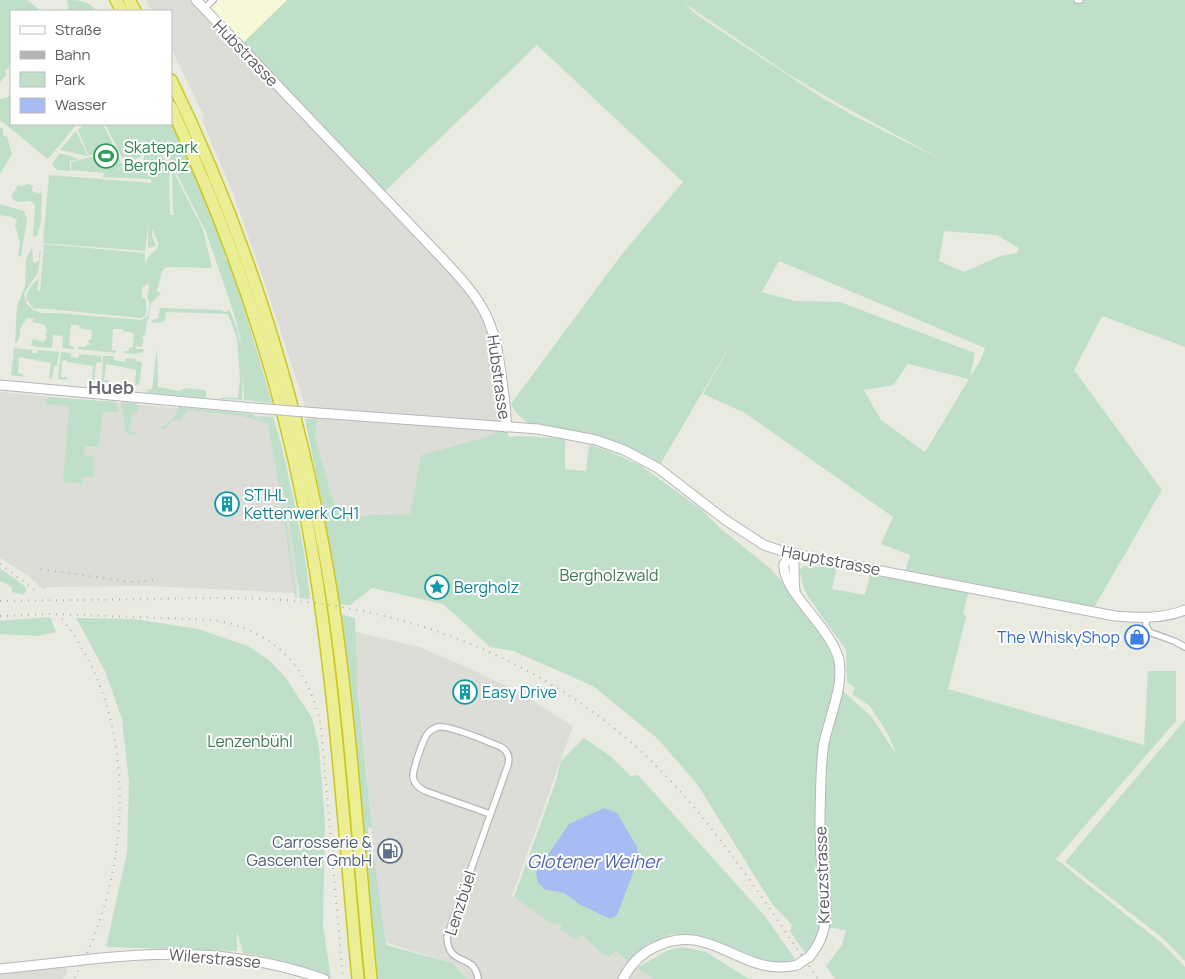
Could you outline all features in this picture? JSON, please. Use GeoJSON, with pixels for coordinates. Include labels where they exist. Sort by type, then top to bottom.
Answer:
{"type":"FeatureCollection","features":[{"type":"Feature","properties":{"kind":"highway"},"geometry":{"type":"LineString","coordinates":[[172,82],[216,178],[254,277],[284,373],[308,468],[325,556],[341,668],[351,756],[371,979]]}},
{"type":"Feature","properties":{"kind":"highway"},"geometry":{"type":"LineString","coordinates":[[172,108],[211,197],[246,292],[276,386],[301,492],[315,566],[332,699],[358,979]]}},
{"type":"Feature","properties":{"kind":"street","name":"Hubstrasse"},"geometry":{"type":"LineString","coordinates":[[2,386],[253,408],[506,427],[496,339],[492,325],[478,298],[196,0]]}},
{"type":"Feature","properties":{"kind":"street"},"geometry":{"type":"LineString","coordinates":[[204,9],[213,0]]}},
{"type":"Feature","properties":{"kind":"street","name":"Hauptstrasse"},"geometry":{"type":"LineString","coordinates":[[506,427],[538,429],[578,435],[624,450],[658,468],[750,537],[764,545],[792,554],[1114,616],[1146,618],[1185,610]]}},
{"type":"Feature","properties":{"kind":"street","name":"Kreuzstrasse"},"geometry":{"type":"LineString","coordinates":[[623,979],[630,967],[645,952],[658,945],[675,940],[700,942],[762,969],[778,970],[797,965],[809,957],[820,941],[826,923],[820,838],[821,772],[826,732],[838,688],[840,668],[837,655],[830,640],[796,593],[792,554]]}},
{"type":"Feature","properties":{"kind":"street"},"geometry":{"type":"LineString","coordinates":[[1146,618],[1149,632],[1185,647]]}},
{"type":"Feature","properties":{"kind":"street","name":"Lenzbüel"},"geometry":{"type":"LineString","coordinates":[[478,979],[477,970],[471,963],[454,956],[447,948],[447,937],[509,762],[506,750],[501,747],[447,728],[437,727],[431,730],[426,737],[413,772],[416,785],[425,791],[490,814]]}},
{"type":"Feature","properties":{"kind":"street","name":"Wilerstrasse"},"geometry":{"type":"LineString","coordinates":[[0,969],[166,953],[227,956],[276,965],[324,979]]}},
{"type":"Feature","properties":{"kind":"shaded area"},"geometry":{"type":"Polygon","coordinates":[[[146,0],[196,0],[381,195],[488,316],[506,427],[489,436],[421,455],[411,514],[344,516],[331,499],[315,436],[234,196],[204,125],[203,114],[172,50],[172,10],[151,10],[146,0]]]}},
{"type":"Feature","properties":{"kind":"shaded area"},"geometry":{"type":"Polygon","coordinates":[[[196,0],[288,0],[240,46],[196,0]]]}},
{"type":"Feature","properties":{"kind":"shaded area"},"geometry":{"type":"Polygon","coordinates":[[[0,392],[271,417],[298,565],[297,593],[147,586],[52,587],[43,589],[27,575],[0,558],[0,392]]]}},
{"type":"Feature","properties":{"kind":"shaded area"},"geometry":{"type":"Polygon","coordinates":[[[352,631],[419,647],[462,665],[515,690],[573,726],[512,896],[549,921],[565,917],[653,979],[467,979],[452,963],[381,941],[369,795],[352,631]]]}},
{"type":"Feature","properties":{"kind":"shaded area"},"geometry":{"type":"Polygon","coordinates":[[[37,965],[66,968],[68,971],[63,979],[0,979],[0,969],[37,965]]]}},
{"type":"Feature","properties":{"kind":"green space"},"geometry":{"type":"Polygon","coordinates":[[[0,0],[27,0],[40,10],[10,10],[10,65],[5,72],[7,74],[0,82],[0,0]]]}},
{"type":"Feature","properties":{"kind":"green space"},"geometry":{"type":"Polygon","coordinates":[[[67,0],[84,2],[96,10],[69,10],[67,0]]]}},
{"type":"Feature","properties":{"kind":"green space"},"geometry":{"type":"Polygon","coordinates":[[[287,0],[1185,0],[1185,347],[1102,316],[1074,370],[1162,490],[1093,609],[904,575],[910,555],[881,544],[893,517],[745,413],[703,394],[735,337],[658,468],[624,450],[545,431],[519,416],[511,404],[622,254],[683,182],[537,45],[381,195],[240,46],[287,0]],[[684,3],[697,15],[821,97],[856,117],[946,162],[788,74],[684,3]],[[944,231],[939,261],[964,272],[1000,256],[1017,253],[1019,248],[997,235],[944,231]],[[779,261],[762,292],[795,301],[840,302],[975,353],[970,377],[980,361],[985,348],[779,261]],[[908,364],[893,385],[864,390],[881,420],[925,452],[969,379],[908,364]]]}},
{"type":"Feature","properties":{"kind":"green space"},"geometry":{"type":"Polygon","coordinates":[[[10,94],[10,125],[76,125],[48,159],[0,120],[0,99],[8,97],[10,94]]]}},
{"type":"Feature","properties":{"kind":"green space"},"geometry":{"type":"Polygon","coordinates":[[[83,125],[104,125],[113,144],[89,156],[78,130],[83,125]]]}},
{"type":"Feature","properties":{"kind":"green space"},"geometry":{"type":"Polygon","coordinates":[[[106,125],[172,125],[206,202],[226,260],[228,259],[272,403],[252,401],[250,398],[250,401],[244,400],[240,337],[235,317],[206,232],[163,147],[171,144],[155,146],[167,162],[169,168],[170,215],[175,214],[173,212],[172,169],[203,229],[212,268],[166,267],[162,271],[157,291],[161,293],[151,303],[148,321],[145,321],[147,322],[145,335],[142,337],[144,341],[141,347],[135,346],[137,349],[144,349],[143,352],[135,354],[124,353],[124,351],[129,351],[129,348],[133,347],[134,333],[123,331],[123,329],[113,329],[112,350],[116,350],[116,353],[78,349],[78,347],[86,347],[91,344],[88,340],[91,340],[92,330],[79,328],[80,325],[71,325],[69,346],[73,346],[74,349],[62,348],[63,336],[53,335],[52,348],[31,346],[33,339],[43,342],[47,338],[45,335],[47,331],[45,325],[32,322],[34,319],[28,318],[20,328],[20,335],[17,343],[15,342],[17,306],[25,286],[26,259],[32,247],[33,262],[35,263],[39,260],[41,250],[38,272],[24,294],[26,303],[33,310],[42,313],[141,320],[148,316],[150,302],[147,298],[148,283],[142,288],[142,298],[145,298],[147,310],[145,316],[140,318],[38,309],[33,308],[26,299],[30,287],[39,278],[37,290],[40,291],[44,244],[145,253],[145,264],[148,257],[158,248],[158,242],[152,229],[152,236],[156,246],[148,248],[148,226],[145,251],[43,243],[49,175],[151,183],[151,179],[102,177],[105,173],[71,170],[71,162],[115,151],[123,166],[114,171],[127,166],[130,169],[144,160],[146,155],[143,155],[126,165],[106,125]]]}},
{"type":"Feature","properties":{"kind":"green space"},"geometry":{"type":"Polygon","coordinates":[[[0,127],[3,129],[3,135],[7,137],[12,154],[0,174],[0,127]]]}},
{"type":"Feature","properties":{"kind":"green space"},"geometry":{"type":"Polygon","coordinates":[[[76,131],[88,156],[60,150],[76,131]]]}},
{"type":"Feature","properties":{"kind":"green space"},"geometry":{"type":"Polygon","coordinates":[[[59,154],[79,159],[70,161],[70,171],[57,170],[52,164],[59,154]]]}},
{"type":"Feature","properties":{"kind":"green space"},"geometry":{"type":"Polygon","coordinates":[[[29,184],[33,186],[32,191],[42,194],[41,222],[37,236],[33,237],[35,205],[30,201],[17,202],[11,197],[18,185],[29,184]]]}},
{"type":"Feature","properties":{"kind":"green space"},"geometry":{"type":"Polygon","coordinates":[[[0,204],[24,211],[27,219],[21,257],[18,255],[20,243],[15,225],[17,220],[0,215],[0,204]]]}},
{"type":"Feature","properties":{"kind":"green space"},"geometry":{"type":"Polygon","coordinates":[[[160,308],[221,310],[225,312],[229,310],[238,331],[242,354],[242,400],[220,399],[222,397],[238,398],[240,379],[237,338],[228,314],[166,312],[165,320],[152,323],[151,321],[158,318],[160,308]]]}},
{"type":"Feature","properties":{"kind":"green space"},"geometry":{"type":"Polygon","coordinates":[[[14,348],[32,350],[32,353],[37,353],[38,350],[59,352],[57,366],[54,366],[52,379],[49,379],[51,363],[19,357],[18,373],[23,374],[23,377],[11,375],[14,348]]]}},
{"type":"Feature","properties":{"kind":"green space"},"geometry":{"type":"Polygon","coordinates":[[[157,348],[158,387],[179,391],[185,388],[205,390],[207,394],[205,398],[148,393],[148,391],[144,390],[152,389],[157,348]]]}},
{"type":"Feature","properties":{"kind":"green space"},"geometry":{"type":"Polygon","coordinates":[[[61,352],[71,353],[71,357],[78,358],[79,354],[101,356],[102,362],[96,363],[94,383],[92,382],[93,366],[67,362],[66,360],[62,361],[61,377],[67,377],[67,380],[58,379],[61,352]]]}},
{"type":"Feature","properties":{"kind":"green space"},"geometry":{"type":"Polygon","coordinates":[[[103,356],[114,356],[114,360],[125,362],[126,358],[142,362],[139,385],[135,386],[136,370],[106,364],[104,380],[110,381],[109,384],[102,383],[103,356]]]}},
{"type":"Feature","properties":{"kind":"green space"},"geometry":{"type":"Polygon","coordinates":[[[48,397],[116,402],[118,412],[103,412],[99,447],[85,446],[84,455],[94,457],[93,477],[83,477],[83,484],[63,482],[69,406],[44,404],[48,397]]]}},
{"type":"Feature","properties":{"kind":"green space"},"geometry":{"type":"Polygon","coordinates":[[[121,402],[136,403],[139,406],[137,413],[132,413],[130,431],[136,432],[135,435],[126,433],[121,402]]]}},
{"type":"Feature","properties":{"kind":"green space"},"geometry":{"type":"Polygon","coordinates":[[[178,407],[253,414],[266,423],[258,416],[273,417],[297,516],[305,557],[310,599],[300,598],[290,526],[280,474],[297,598],[295,597],[269,424],[242,416],[188,410],[180,420],[172,421],[165,429],[160,428],[174,418],[178,407]]]}},
{"type":"Feature","properties":{"kind":"green space","name":"Bergholzwald"},"geometry":{"type":"Polygon","coordinates":[[[305,419],[317,419],[315,437],[333,501],[344,518],[344,516],[410,514],[421,455],[489,436],[506,427],[509,437],[565,439],[565,469],[586,471],[589,445],[606,450],[640,465],[702,510],[720,528],[770,568],[789,590],[824,639],[835,662],[834,683],[871,716],[896,754],[888,734],[870,706],[852,694],[855,688],[847,682],[846,650],[804,589],[799,570],[804,566],[837,568],[832,589],[865,595],[870,574],[969,591],[963,613],[966,617],[948,689],[1144,745],[1148,671],[1176,671],[1176,721],[1056,859],[1164,945],[1185,967],[1185,979],[835,979],[826,966],[842,945],[846,930],[820,926],[813,944],[805,953],[790,931],[792,925],[773,905],[697,784],[658,739],[593,686],[513,651],[490,647],[443,604],[372,588],[350,605],[339,604],[305,419]]]}},
{"type":"Feature","properties":{"kind":"green space"},"geometry":{"type":"Polygon","coordinates":[[[0,568],[26,587],[23,595],[12,592],[12,587],[0,581],[0,568]]]}},
{"type":"Feature","properties":{"kind":"green space"},"geometry":{"type":"Polygon","coordinates":[[[340,614],[355,618],[358,694],[372,828],[368,827],[369,847],[374,857],[386,945],[452,963],[467,979],[378,979],[357,753],[340,614]]]}},
{"type":"Feature","properties":{"kind":"green space"},"geometry":{"type":"Polygon","coordinates":[[[50,617],[56,632],[36,636],[0,634],[0,621],[50,617]]]}},
{"type":"Feature","properties":{"kind":"green space","name":"Lenzenbühl"},"geometry":{"type":"Polygon","coordinates":[[[76,618],[134,619],[198,629],[248,646],[269,660],[286,678],[312,718],[319,747],[325,821],[323,926],[331,978],[271,958],[243,953],[237,932],[237,951],[106,947],[127,852],[129,782],[122,719],[105,671],[76,618]]]}},
{"type":"Feature","properties":{"kind":"green space"},"geometry":{"type":"Polygon","coordinates":[[[1185,720],[1185,961],[1165,940],[1065,862],[1185,720]]]}},
{"type":"Feature","properties":{"kind":"green space"},"geometry":{"type":"Polygon","coordinates":[[[584,738],[610,756],[631,776],[638,775],[765,916],[795,959],[789,963],[752,962],[705,937],[672,934],[647,944],[629,962],[616,952],[618,950],[609,957],[600,952],[582,935],[575,939],[560,929],[562,925],[557,923],[555,926],[514,897],[556,781],[561,761],[584,738]],[[639,857],[546,890],[564,893],[579,904],[639,857]]]}},
{"type":"Feature","properties":{"kind":"green space"},"geometry":{"type":"Polygon","coordinates":[[[682,947],[706,952],[749,979],[653,979],[637,968],[666,951],[682,947]]]}},
{"type":"Feature","properties":{"kind":"water","name":"Glotener Weiher"},"geometry":{"type":"Polygon","coordinates":[[[604,808],[617,813],[636,845],[639,857],[617,915],[610,919],[579,904],[564,893],[546,890],[538,883],[536,872],[569,824],[604,808]]]}},
{"type":"Feature","properties":{"kind":"railway"},"geometry":{"type":"LineString","coordinates":[[0,564],[36,591]]}},
{"type":"Feature","properties":{"kind":"railway"},"geometry":{"type":"LineString","coordinates":[[41,569],[130,582],[159,580]]}},
{"type":"Feature","properties":{"kind":"railway"},"geometry":{"type":"LineString","coordinates":[[0,601],[226,598],[296,601],[347,608],[398,619],[447,635],[495,655],[541,679],[585,706],[626,738],[663,773],[725,847],[818,979]]}},
{"type":"Feature","properties":{"kind":"railway"},"geometry":{"type":"LineString","coordinates":[[0,616],[50,614],[214,620],[235,625],[254,633],[286,655],[308,687],[316,706],[321,727],[343,979]]}},
{"type":"Feature","properties":{"kind":"railway"},"geometry":{"type":"LineString","coordinates":[[62,619],[88,658],[106,702],[116,748],[120,796],[117,844],[108,892],[94,937],[74,979]]}},
{"type":"Feature","properties":{"kind":"place","name":"Skatepark Bergholz"},"geometry":{"type":"Point","coordinates":[106,156]}},
{"type":"Feature","properties":{"kind":"place","name":"STIHL Kettenwerk CH1"},"geometry":{"type":"Point","coordinates":[227,504]}},
{"type":"Feature","properties":{"kind":"place","name":"Bergholz"},"geometry":{"type":"Point","coordinates":[437,587]}},
{"type":"Feature","properties":{"kind":"place","name":"The WhiskyShop"},"geometry":{"type":"Point","coordinates":[1137,637]}},
{"type":"Feature","properties":{"kind":"place","name":"Easy Drive"},"geometry":{"type":"Point","coordinates":[465,692]}},
{"type":"Feature","properties":{"kind":"place","name":"Carrosserie & Gascenter GmbH"},"geometry":{"type":"Point","coordinates":[390,851]}},
{"type":"Feature","properties":{"kind":"district","name":"Hueb"},"geometry":{"type":"Point","coordinates":[111,387]}}]}
